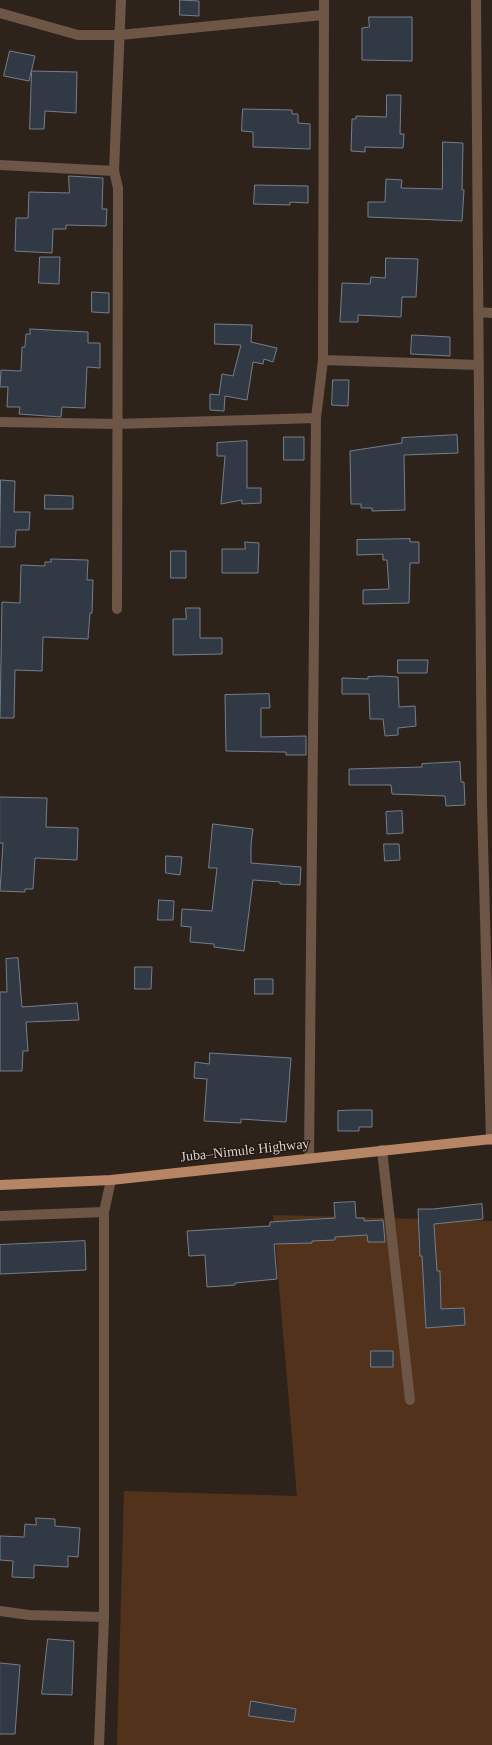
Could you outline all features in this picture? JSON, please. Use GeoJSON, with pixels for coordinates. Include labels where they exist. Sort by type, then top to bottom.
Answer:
{"type":"FeatureCollection","features":[{"type":"Feature","properties":{"kind":"main road","name":"Juba–Nimule Highway"},"geometry":{"type":"LineString","coordinates":[[0,1185],[111,1180],[382,1150],[492,1140]]}},
{"type":"Feature","properties":{"kind":"street"},"geometry":{"type":"LineString","coordinates":[[117,610],[118,188],[114,171],[121,0]]}},
{"type":"Feature","properties":{"kind":"street"},"geometry":{"type":"LineString","coordinates":[[309,1158],[316,418],[323,360],[324,0]]}},
{"type":"Feature","properties":{"kind":"street"},"geometry":{"type":"LineString","coordinates":[[476,0],[482,806],[492,1140]]}},
{"type":"Feature","properties":{"kind":"street"},"geometry":{"type":"LineString","coordinates":[[0,13],[78,35],[120,35],[323,15]]}},
{"type":"Feature","properties":{"kind":"street"},"geometry":{"type":"LineString","coordinates":[[0,165],[114,171]]}},
{"type":"Feature","properties":{"kind":"street"},"geometry":{"type":"LineString","coordinates":[[478,312],[492,313]]}},
{"type":"Feature","properties":{"kind":"street"},"geometry":{"type":"LineString","coordinates":[[323,360],[479,365]]}},
{"type":"Feature","properties":{"kind":"street"},"geometry":{"type":"LineString","coordinates":[[0,422],[117,424],[316,418]]}},
{"type":"Feature","properties":{"kind":"street"},"geometry":{"type":"LineString","coordinates":[[382,1150],[410,1400]]}},
{"type":"Feature","properties":{"kind":"street"},"geometry":{"type":"LineString","coordinates":[[99,1745],[104,1617],[104,1212],[111,1180]]}},
{"type":"Feature","properties":{"kind":"street"},"geometry":{"type":"LineString","coordinates":[[0,1216],[104,1212]]}},
{"type":"Feature","properties":{"kind":"street"},"geometry":{"type":"LineString","coordinates":[[0,1611],[30,1616],[104,1617]]}},
{"type":"Feature","properties":{"kind":"shaded area"},"geometry":{"type":"Polygon","coordinates":[[[273,1215],[492,1221],[492,1745],[117,1745],[124,1491],[297,1496],[273,1215]]]}},
{"type":"Feature","properties":{"kind":"building"},"geometry":{"type":"Polygon","coordinates":[[[180,0],[199,1],[199,16],[180,15],[180,0]]]}},
{"type":"Feature","properties":{"kind":"building"},"geometry":{"type":"Polygon","coordinates":[[[369,17],[412,17],[412,61],[362,60],[362,28],[369,27],[369,17]]]}},
{"type":"Feature","properties":{"kind":"building"},"geometry":{"type":"Polygon","coordinates":[[[10,51],[35,56],[29,81],[4,76],[10,51]]]}},
{"type":"Feature","properties":{"kind":"building"},"geometry":{"type":"Polygon","coordinates":[[[32,71],[77,72],[76,113],[45,111],[44,129],[30,129],[32,71]]]}},
{"type":"Feature","properties":{"kind":"building"},"geometry":{"type":"Polygon","coordinates":[[[387,95],[401,95],[400,134],[404,134],[403,148],[365,147],[365,152],[351,151],[352,119],[356,119],[356,116],[386,117],[387,95]]]}},
{"type":"Feature","properties":{"kind":"building"},"geometry":{"type":"Polygon","coordinates":[[[243,109],[292,110],[292,114],[298,114],[298,123],[310,124],[310,149],[253,147],[253,132],[242,131],[243,109]]]}},
{"type":"Feature","properties":{"kind":"building"},"geometry":{"type":"Polygon","coordinates":[[[443,142],[463,143],[462,190],[464,190],[462,221],[368,217],[368,202],[385,202],[386,179],[402,180],[401,188],[442,189],[443,142]]]}},
{"type":"Feature","properties":{"kind":"building"},"geometry":{"type":"Polygon","coordinates":[[[69,176],[103,178],[102,209],[107,209],[106,226],[66,225],[66,229],[53,229],[52,253],[15,251],[16,218],[28,218],[29,192],[69,193],[69,176]]]}},
{"type":"Feature","properties":{"kind":"building"},"geometry":{"type":"Polygon","coordinates":[[[255,185],[308,186],[308,203],[290,202],[290,205],[254,204],[255,185]]]}},
{"type":"Feature","properties":{"kind":"building"},"geometry":{"type":"Polygon","coordinates":[[[40,257],[60,257],[59,284],[39,283],[40,257]]]}},
{"type":"Feature","properties":{"kind":"building"},"geometry":{"type":"Polygon","coordinates":[[[386,258],[418,259],[416,297],[402,297],[401,317],[358,315],[358,322],[340,322],[342,283],[370,284],[371,277],[385,278],[386,258]]]}},
{"type":"Feature","properties":{"kind":"building"},"geometry":{"type":"Polygon","coordinates":[[[92,292],[109,293],[109,313],[92,312],[92,292]]]}},
{"type":"Feature","properties":{"kind":"building"},"geometry":{"type":"Polygon","coordinates":[[[215,324],[252,325],[251,342],[277,348],[273,362],[264,359],[263,364],[253,362],[247,400],[225,396],[224,411],[210,410],[210,394],[219,395],[222,374],[233,376],[241,345],[215,344],[215,324]]]}},
{"type":"Feature","properties":{"kind":"building"},"geometry":{"type":"Polygon","coordinates":[[[30,329],[88,332],[88,343],[100,343],[100,368],[87,367],[85,408],[62,407],[61,417],[19,414],[20,407],[7,407],[8,387],[0,387],[1,370],[21,371],[22,347],[25,347],[26,334],[30,334],[30,329]]]}},
{"type":"Feature","properties":{"kind":"building"},"geometry":{"type":"Polygon","coordinates":[[[412,335],[450,337],[450,356],[411,354],[412,335]]]}},
{"type":"Feature","properties":{"kind":"building"},"geometry":{"type":"Polygon","coordinates":[[[333,380],[349,380],[348,406],[332,405],[333,380]]]}},
{"type":"Feature","properties":{"kind":"building"},"geometry":{"type":"Polygon","coordinates":[[[457,435],[458,453],[404,455],[405,510],[372,511],[372,508],[361,508],[361,504],[351,504],[350,451],[402,443],[402,438],[457,435]]]}},
{"type":"Feature","properties":{"kind":"building"},"geometry":{"type":"Polygon","coordinates":[[[284,437],[304,437],[304,460],[284,460],[284,437]]]}},
{"type":"Feature","properties":{"kind":"building"},"geometry":{"type":"Polygon","coordinates":[[[247,441],[247,488],[261,488],[261,503],[242,504],[242,500],[221,504],[225,456],[217,456],[217,443],[247,441]]]}},
{"type":"Feature","properties":{"kind":"building"},"geometry":{"type":"Polygon","coordinates":[[[1,480],[15,481],[14,512],[30,512],[29,530],[16,530],[15,547],[0,547],[1,480]]]}},
{"type":"Feature","properties":{"kind":"building"},"geometry":{"type":"Polygon","coordinates":[[[45,495],[73,496],[73,509],[45,509],[45,495]]]}},
{"type":"Feature","properties":{"kind":"building"},"geometry":{"type":"Polygon","coordinates":[[[410,539],[410,542],[419,542],[419,563],[410,563],[409,603],[363,604],[363,590],[389,589],[387,560],[383,560],[383,554],[357,555],[357,540],[410,539]]]}},
{"type":"Feature","properties":{"kind":"building"},"geometry":{"type":"Polygon","coordinates":[[[245,542],[259,543],[258,573],[222,573],[222,549],[245,549],[245,542]]]}},
{"type":"Feature","properties":{"kind":"building"},"geometry":{"type":"Polygon","coordinates":[[[171,551],[186,551],[186,578],[171,578],[171,551]]]}},
{"type":"Feature","properties":{"kind":"building"},"geometry":{"type":"Polygon","coordinates":[[[51,559],[88,560],[87,580],[93,580],[92,613],[90,613],[88,639],[43,637],[42,671],[15,670],[14,718],[0,718],[2,602],[20,603],[21,565],[45,566],[45,562],[51,562],[51,559]]]}},
{"type":"Feature","properties":{"kind":"building"},"geometry":{"type":"Polygon","coordinates":[[[186,608],[200,608],[200,638],[222,638],[222,654],[173,655],[173,619],[186,619],[186,608]]]}},
{"type":"Feature","properties":{"kind":"building"},"geometry":{"type":"Polygon","coordinates":[[[398,660],[428,660],[427,673],[398,673],[398,660]]]}},
{"type":"Feature","properties":{"kind":"building"},"geometry":{"type":"Polygon","coordinates":[[[368,677],[398,677],[399,707],[415,706],[416,726],[398,728],[398,735],[385,736],[383,719],[370,719],[369,694],[342,694],[342,678],[368,679],[368,677]]]}},
{"type":"Feature","properties":{"kind":"building"},"geometry":{"type":"Polygon","coordinates":[[[269,694],[270,708],[261,708],[261,737],[306,736],[306,755],[286,755],[286,752],[226,751],[225,695],[269,694]]]}},
{"type":"Feature","properties":{"kind":"building"},"geometry":{"type":"Polygon","coordinates":[[[460,762],[461,782],[464,782],[465,805],[446,806],[445,796],[392,794],[391,785],[349,785],[349,769],[422,767],[422,764],[460,762]]]}},
{"type":"Feature","properties":{"kind":"building"},"geometry":{"type":"Polygon","coordinates":[[[0,797],[47,798],[46,827],[78,828],[77,860],[35,858],[33,889],[25,889],[25,892],[0,891],[3,843],[0,843],[0,797]]]}},
{"type":"Feature","properties":{"kind":"building"},"geometry":{"type":"Polygon","coordinates":[[[402,811],[403,833],[387,834],[386,812],[402,811]]]}},
{"type":"Feature","properties":{"kind":"building"},"geometry":{"type":"Polygon","coordinates":[[[213,824],[253,829],[251,863],[301,867],[300,885],[253,880],[244,951],[214,947],[214,944],[190,942],[191,927],[181,926],[182,909],[212,911],[217,868],[209,868],[213,824]]]}},
{"type":"Feature","properties":{"kind":"building"},"geometry":{"type":"Polygon","coordinates":[[[384,844],[399,844],[400,860],[385,861],[384,844]]]}},
{"type":"Feature","properties":{"kind":"building"},"geometry":{"type":"Polygon","coordinates":[[[166,856],[182,857],[180,875],[166,873],[166,856]]]}},
{"type":"Feature","properties":{"kind":"building"},"geometry":{"type":"Polygon","coordinates":[[[159,900],[174,901],[173,920],[158,920],[159,900]]]}},
{"type":"Feature","properties":{"kind":"building"},"geometry":{"type":"Polygon","coordinates":[[[18,958],[22,1007],[77,1003],[79,1020],[26,1022],[28,1051],[23,1051],[22,1071],[0,1071],[0,992],[7,992],[6,959],[18,958]]]}},
{"type":"Feature","properties":{"kind":"building"},"geometry":{"type":"Polygon","coordinates":[[[135,967],[152,967],[151,989],[135,989],[135,967]]]}},
{"type":"Feature","properties":{"kind":"building"},"geometry":{"type":"Polygon","coordinates":[[[255,979],[273,979],[273,994],[255,994],[255,979]]]}},
{"type":"Feature","properties":{"kind":"building"},"geometry":{"type":"Polygon","coordinates":[[[210,1053],[291,1058],[286,1122],[241,1119],[241,1123],[204,1121],[207,1079],[194,1078],[195,1062],[209,1064],[210,1053]]]}},
{"type":"Feature","properties":{"kind":"building"},"geometry":{"type":"Polygon","coordinates":[[[372,1110],[372,1127],[359,1127],[359,1131],[338,1131],[338,1111],[372,1110]]]}},
{"type":"Feature","properties":{"kind":"building"},"geometry":{"type":"Polygon","coordinates":[[[355,1202],[356,1218],[364,1218],[364,1221],[383,1220],[385,1242],[368,1242],[367,1235],[335,1237],[335,1240],[312,1241],[312,1243],[274,1244],[277,1279],[207,1287],[205,1255],[189,1256],[187,1231],[270,1226],[270,1222],[335,1218],[334,1203],[355,1202]]]}},
{"type":"Feature","properties":{"kind":"building"},"geometry":{"type":"Polygon","coordinates":[[[482,1204],[483,1219],[434,1224],[437,1271],[440,1271],[441,1309],[464,1308],[465,1325],[426,1328],[418,1209],[482,1204]]]}},
{"type":"Feature","properties":{"kind":"building"},"geometry":{"type":"Polygon","coordinates":[[[85,1241],[86,1270],[0,1274],[0,1245],[85,1241]]]}},
{"type":"Feature","properties":{"kind":"building"},"geometry":{"type":"Polygon","coordinates":[[[371,1351],[393,1351],[393,1367],[371,1367],[371,1351]]]}},
{"type":"Feature","properties":{"kind":"building"},"geometry":{"type":"Polygon","coordinates":[[[36,1518],[55,1519],[55,1526],[80,1528],[78,1557],[68,1556],[68,1567],[34,1565],[34,1578],[12,1577],[13,1561],[0,1560],[0,1536],[24,1537],[25,1524],[36,1525],[36,1518]]]}},
{"type":"Feature","properties":{"kind":"building"},"geometry":{"type":"Polygon","coordinates":[[[48,1639],[74,1641],[72,1695],[42,1694],[48,1639]]]}},
{"type":"Feature","properties":{"kind":"building"},"geometry":{"type":"Polygon","coordinates":[[[0,1663],[20,1665],[15,1734],[0,1734],[0,1663]]]}},
{"type":"Feature","properties":{"kind":"building"},"geometry":{"type":"Polygon","coordinates":[[[251,1701],[296,1709],[294,1722],[249,1716],[251,1701]]]}}]}
